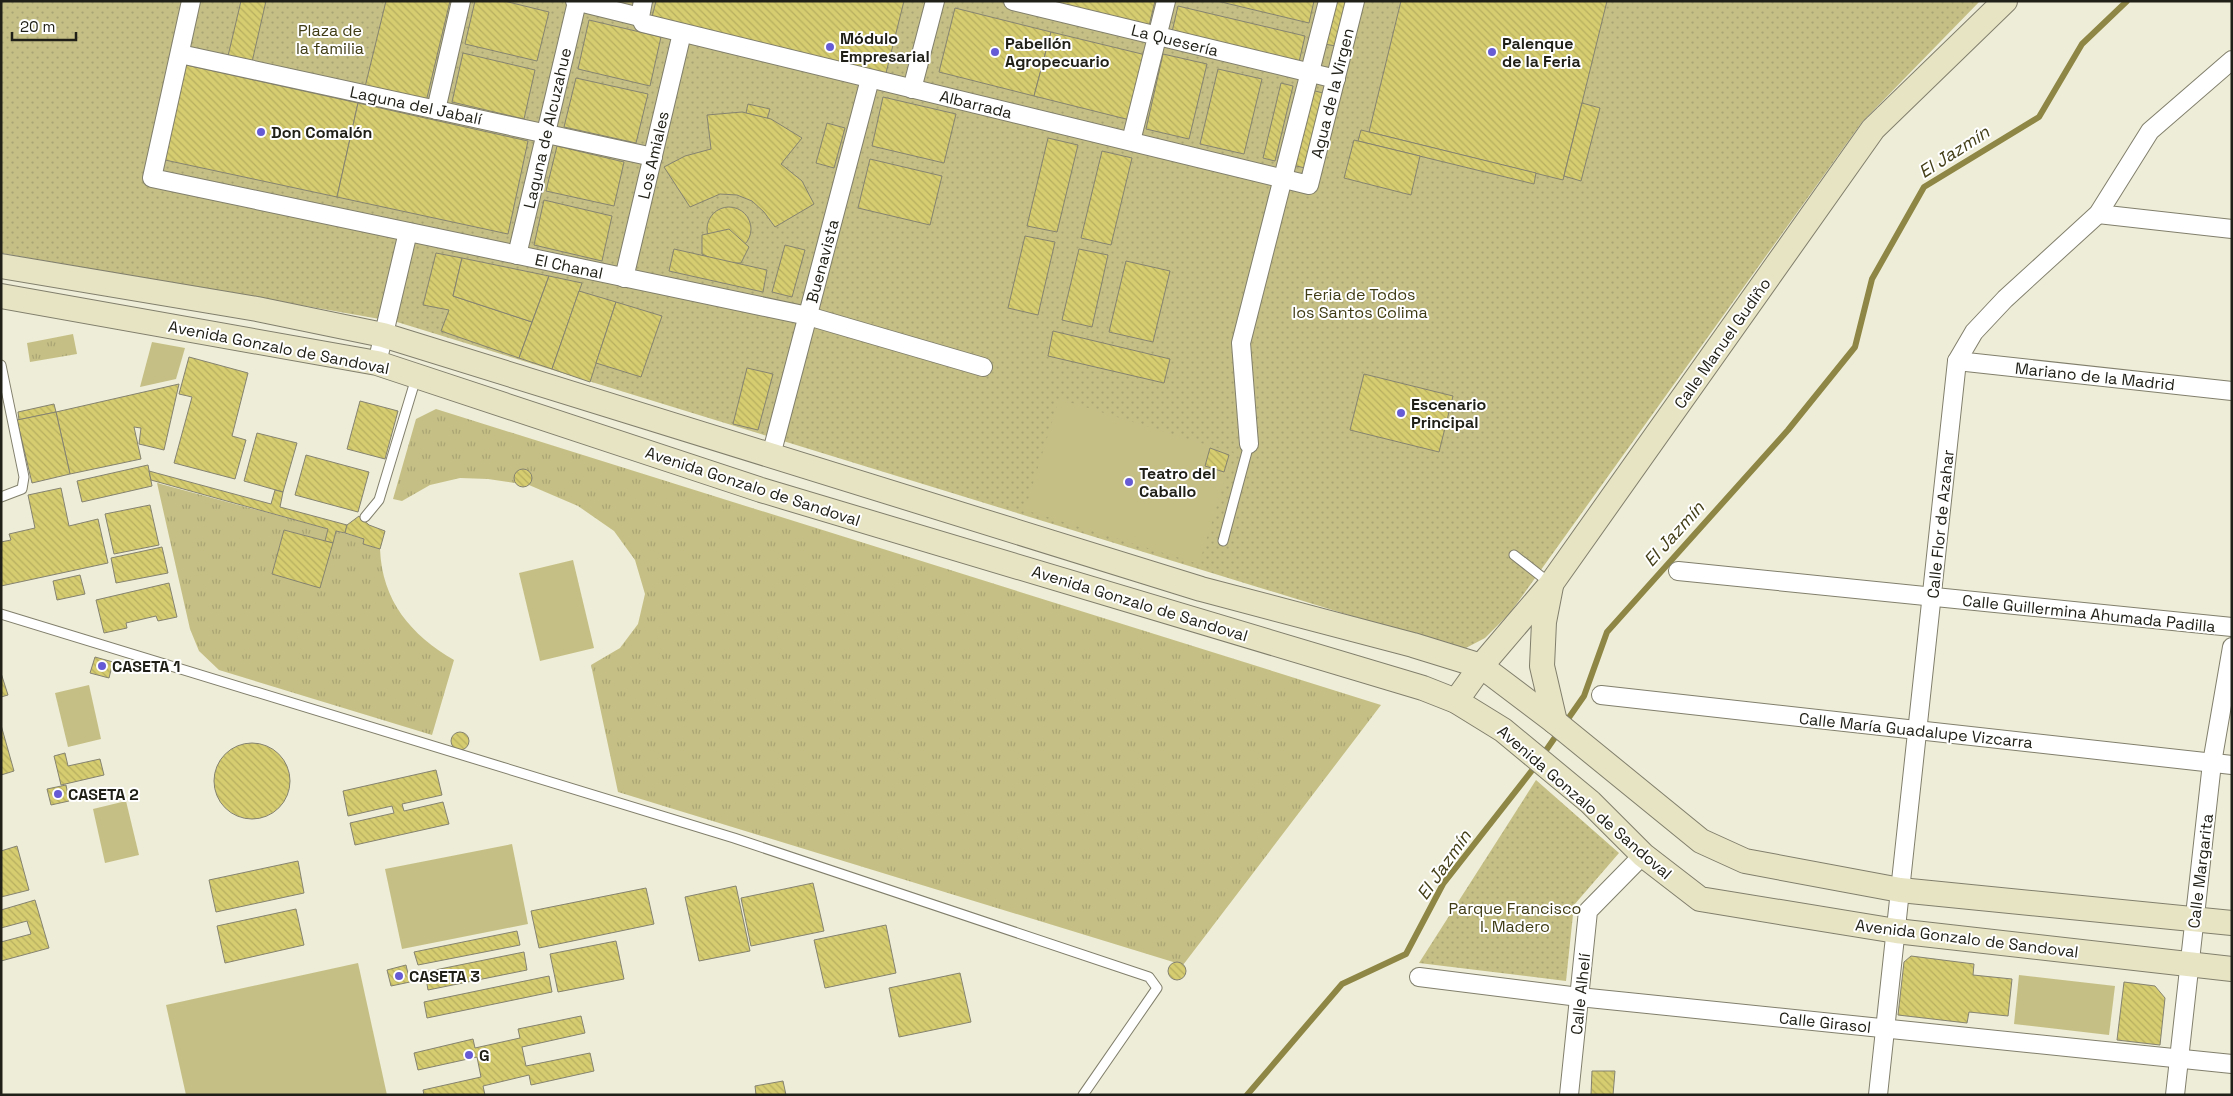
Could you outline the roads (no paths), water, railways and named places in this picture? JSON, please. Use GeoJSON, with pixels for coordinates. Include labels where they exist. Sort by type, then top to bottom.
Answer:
{"type":"FeatureCollection","features":[{"type":"Feature","properties":{"kind":"main road","name":"Calle Manuel Gudiño"},"geometry":{"type":"LineString","coordinates":[[1456,700],[1481,666],[1551,584],[1873,129],[2005,1]]}},
{"type":"Feature","properties":{"kind":"main road","name":"Avenida Gonzalo de Sandoval"},"geometry":{"type":"LineString","coordinates":[[1,266],[258,309],[384,335],[1201,589],[1413,645],[1481,666],[1562,727],[1702,841],[1745,861],[1900,890],[2232,923]]}},
{"type":"Feature","properties":{"kind":"main road","name":"Avenida Gonzalo de Sandoval"},"geometry":{"type":"LineString","coordinates":[[1,296],[377,363],[760,490],[1404,682],[1456,700],[1503,730],[1590,802],[1643,855],[1700,899],[1896,931],[2232,969]]}},
{"type":"Feature","properties":{"kind":"main road"},"geometry":{"type":"LineString","coordinates":[[1551,584],[1544,622],[1542,666],[1562,727]]}},
{"type":"Feature","properties":{"kind":"street"},"geometry":{"type":"LineString","coordinates":[[180,54],[192,1]]}},
{"type":"Feature","properties":{"kind":"street"},"geometry":{"type":"LineString","coordinates":[[436,110],[461,1]]}},
{"type":"Feature","properties":{"kind":"street"},"geometry":{"type":"LineString","coordinates":[[912,89],[935,1]]}},
{"type":"Feature","properties":{"kind":"street","name":"La Quesería"},"geometry":{"type":"LineString","coordinates":[[1013,1],[1336,78]]}},
{"type":"Feature","properties":{"kind":"street"},"geometry":{"type":"LineString","coordinates":[[1131,142],[1166,1]]}},
{"type":"Feature","properties":{"kind":"street","name":"Agua de la Virgen"},"geometry":{"type":"LineString","coordinates":[[1249,444],[1241,343],[1328,1]]}},
{"type":"Feature","properties":{"kind":"street","name":"Agua de la Virgen"},"geometry":{"type":"LineString","coordinates":[[1309,185],[1355,1]]}},
{"type":"Feature","properties":{"kind":"street","name":"Albarrada"},"geometry":{"type":"LineString","coordinates":[[576,2],[642,14],[682,33],[1309,185]]}},
{"type":"Feature","properties":{"kind":"street","name":"Laguna de Alcuzahue"},"geometry":{"type":"LineString","coordinates":[[517,255],[576,2]]}},
{"type":"Feature","properties":{"kind":"street","name":"Los Amiales"},"geometry":{"type":"LineString","coordinates":[[624,278],[682,33]]}},
{"type":"Feature","properties":{"kind":"street","name":"Laguna del Jabalí"},"geometry":{"type":"LineString","coordinates":[[180,54],[653,157]]}},
{"type":"Feature","properties":{"kind":"street","name":"El Chanal"},"geometry":{"type":"LineString","coordinates":[[180,54],[152,178],[808,316],[983,367]]}},
{"type":"Feature","properties":{"kind":"street","name":"Calle Flor de Azahar"},"geometry":{"type":"LineString","coordinates":[[1878,1095],[1958,361],[1974,332],[2005,299],[2098,214],[2150,131],[2232,60]]}},
{"type":"Feature","properties":{"kind":"street","name":"Buenavista"},"geometry":{"type":"LineString","coordinates":[[774,444],[870,79]]}},
{"type":"Feature","properties":{"kind":"street"},"geometry":{"type":"LineString","coordinates":[[2098,214],[2232,229]]}},
{"type":"Feature","properties":{"kind":"street"},"geometry":{"type":"LineString","coordinates":[[377,363],[408,232]]}},
{"type":"Feature","properties":{"kind":"street","name":"Mariano de la Madrid"},"geometry":{"type":"LineString","coordinates":[[1958,361],[2232,391]]}},
{"type":"Feature","properties":{"kind":"street","name":"Calle Guillermina Ahumada Padilla"},"geometry":{"type":"LineString","coordinates":[[1678,571],[2232,627]]}},
{"type":"Feature","properties":{"kind":"street","name":"Calle Margarita"},"geometry":{"type":"LineString","coordinates":[[2175,1095],[2212,763],[2232,647]]}},
{"type":"Feature","properties":{"kind":"street","name":"Calle María Guadalupe Vizcarra"},"geometry":{"type":"LineString","coordinates":[[1601,695],[2232,765]]}},
{"type":"Feature","properties":{"kind":"street","name":"Calle Alhelí"},"geometry":{"type":"LineString","coordinates":[[1569,1095],[1588,911],[1643,855]]}},
{"type":"Feature","properties":{"kind":"street","name":"Calle Girasol"},"geometry":{"type":"LineString","coordinates":[[1419,977],[1579,997],[2232,1064]]}},
{"type":"Feature","properties":{"kind":"lane"},"geometry":{"type":"LineString","coordinates":[[1,365],[24,477],[22,489],[1,497]]}},
{"type":"Feature","properties":{"kind":"lane"},"geometry":{"type":"LineString","coordinates":[[364,517],[379,500],[416,376]]}},
{"type":"Feature","properties":{"kind":"lane"},"geometry":{"type":"LineString","coordinates":[[1223,541],[1249,444]]}},
{"type":"Feature","properties":{"kind":"lane"},"geometry":{"type":"LineString","coordinates":[[1514,555],[1551,584]]}},
{"type":"Feature","properties":{"kind":"lane"},"geometry":{"type":"LineString","coordinates":[[1,614],[734,838],[1149,977],[1157,988],[1083,1095]]}},
{"type":"Feature","properties":{"kind":"waterway","name":"El Jazmín"},"geometry":{"type":"LineString","coordinates":[[1542,756],[1584,696],[1607,632],[1788,430],[1855,347],[1872,279],[1924,187],[2039,117],[2082,44],[2127,1]]}},
{"type":"Feature","properties":{"kind":"waterway","name":"El Jazmín"},"geometry":{"type":"LineString","coordinates":[[1247,1095],[1342,984],[1406,954],[1443,884],[1537,764]]}},
{"type":"Feature","properties":{"kind":"place","name":"Módulo Empresarial"},"geometry":{"type":"Point","coordinates":[830,47]}},
{"type":"Feature","properties":{"kind":"place","name":"Pabellón Agropecuario"},"geometry":{"type":"Point","coordinates":[995,52]}},
{"type":"Feature","properties":{"kind":"place","name":"Palenque de la Feria"},"geometry":{"type":"Point","coordinates":[1492,52]}},
{"type":"Feature","properties":{"kind":"place","name":"Don Comalón"},"geometry":{"type":"Point","coordinates":[261,132]}},
{"type":"Feature","properties":{"kind":"place","name":"Escenario Principal"},"geometry":{"type":"Point","coordinates":[1401,413]}},
{"type":"Feature","properties":{"kind":"place","name":"Teatro del Caballo"},"geometry":{"type":"Point","coordinates":[1129,482]}},
{"type":"Feature","properties":{"kind":"place","name":"CASETA 1"},"geometry":{"type":"Point","coordinates":[102,666]}},
{"type":"Feature","properties":{"kind":"place","name":"CASETA 2"},"geometry":{"type":"Point","coordinates":[58,794]}},
{"type":"Feature","properties":{"kind":"place","name":"CASETA 3"},"geometry":{"type":"Point","coordinates":[399,976]}},
{"type":"Feature","properties":{"kind":"place","name":"G"},"geometry":{"type":"Point","coordinates":[469,1055]}},
{"type":"Feature","properties":{"kind":"park label","name":"Plaza de la familia"},"geometry":{"type":"Point","coordinates":[330,39]}},
{"type":"Feature","properties":{"kind":"park label","name":"Feria de Todos los Santos Colima"},"geometry":{"type":"Point","coordinates":[1360,303]}},
{"type":"Feature","properties":{"kind":"park label","name":"Parque Francisco I. Madero"},"geometry":{"type":"Point","coordinates":[1515,917]}}]}
